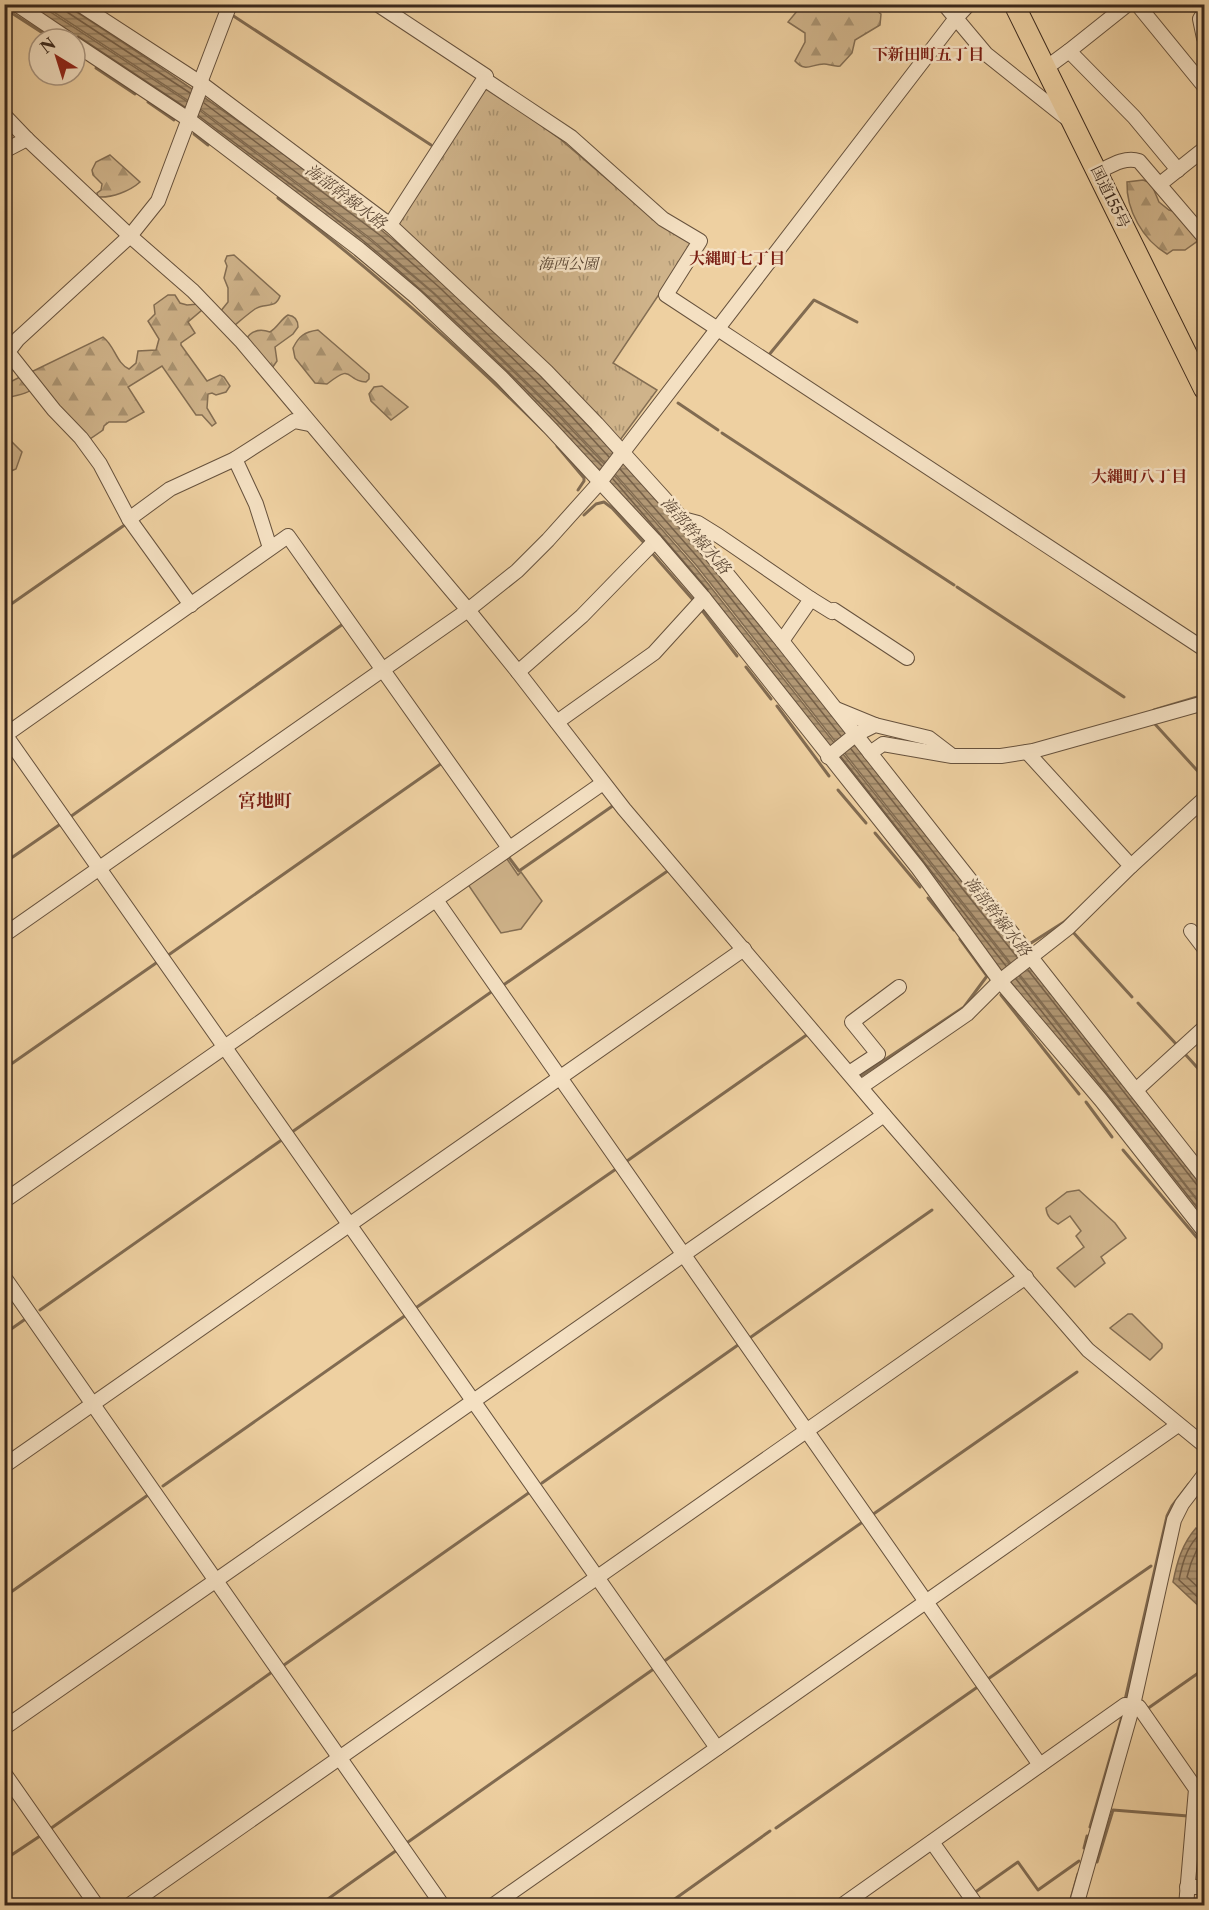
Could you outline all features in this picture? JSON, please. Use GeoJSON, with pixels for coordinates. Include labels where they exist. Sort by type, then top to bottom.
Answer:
{"type":"FeatureCollection","features":[{"type":"Feature","properties":{"kind":"highway","name":"国道155号"},"geometry":{"type":"LineString","coordinates":[[1014,4],[1204,389]]}},
{"type":"Feature","properties":{"kind":"street"},"geometry":{"type":"LineString","coordinates":[[16,4],[50,27]]}},
{"type":"Feature","properties":{"kind":"street"},"geometry":{"type":"LineString","coordinates":[[79,4],[200,86],[390,225],[546,371],[621,455],[683,519],[782,641],[854,736],[870,753],[1204,1177]]}},
{"type":"Feature","properties":{"kind":"street"},"geometry":{"type":"LineString","coordinates":[[191,605],[129,519],[100,464],[81,438],[6,354],[18,339],[130,236],[158,201],[230,4]]}},
{"type":"Feature","properties":{"kind":"street"},"geometry":{"type":"LineString","coordinates":[[377,4],[486,76],[390,225]]}},
{"type":"Feature","properties":{"kind":"street"},"geometry":{"type":"LineString","coordinates":[[944,4],[986,54],[1073,123]]}},
{"type":"Feature","properties":{"kind":"street"},"geometry":{"type":"LineString","coordinates":[[4,935],[468,610],[517,571],[601,481],[969,4]]}},
{"type":"Feature","properties":{"kind":"street"},"geometry":{"type":"LineString","coordinates":[[1046,69],[1128,4]]}},
{"type":"Feature","properties":{"kind":"street"},"geometry":{"type":"LineString","coordinates":[[1137,4],[1204,86]]}},
{"type":"Feature","properties":{"kind":"street"},"geometry":{"type":"LineString","coordinates":[[1203,4],[1204,13],[1200,19],[1204,38]]}},
{"type":"Feature","properties":{"kind":"street"},"geometry":{"type":"LineString","coordinates":[[1069,51],[1134,117],[1178,170]]}},
{"type":"Feature","properties":{"kind":"street"},"geometry":{"type":"LineString","coordinates":[[87,52],[188,118],[359,249],[415,296],[501,377],[601,481],[704,598],[918,868],[1000,981],[1101,1100],[1204,1232]]}},
{"type":"Feature","properties":{"kind":"street"},"geometry":{"type":"LineString","coordinates":[[484,79],[571,137],[663,219],[700,241],[666,295],[1204,649]]}},
{"type":"Feature","properties":{"kind":"street"},"geometry":{"type":"LineString","coordinates":[[4,115],[27,140],[130,236],[193,291],[242,342],[468,610],[603,783],[884,1115],[1088,1350],[1204,1445]]}},
{"type":"Feature","properties":{"kind":"street"},"geometry":{"type":"LineString","coordinates":[[4,151],[27,140]]}},
{"type":"Feature","properties":{"kind":"street"},"geometry":{"type":"LineString","coordinates":[[1160,184],[1204,149]]}},
{"type":"Feature","properties":{"kind":"street"},"geometry":{"type":"LineString","coordinates":[[1098,172],[1114,164],[1133,159],[1139,161],[1204,237]]}},
{"type":"Feature","properties":{"kind":"street"},"geometry":{"type":"LineString","coordinates":[[292,404],[294,421]]}},
{"type":"Feature","properties":{"kind":"street"},"geometry":{"type":"LineString","coordinates":[[129,519],[170,489],[235,459],[294,421],[309,424]]}},
{"type":"Feature","properties":{"kind":"street"},"geometry":{"type":"LineString","coordinates":[[235,459],[256,504],[270,549]]}},
{"type":"Feature","properties":{"kind":"street"},"geometry":{"type":"LineString","coordinates":[[683,519],[698,523],[719,536],[811,599],[832,612],[834,610],[907,658]]}},
{"type":"Feature","properties":{"kind":"street"},"geometry":{"type":"LineString","coordinates":[[509,848],[288,536],[5,734],[717,1748]]}},
{"type":"Feature","properties":{"kind":"street"},"geometry":{"type":"LineString","coordinates":[[518,672],[582,616],[655,541]]}},
{"type":"Feature","properties":{"kind":"street"},"geometry":{"type":"LineString","coordinates":[[557,722],[654,653],[704,598]]}},
{"type":"Feature","properties":{"kind":"street"},"geometry":{"type":"LineString","coordinates":[[782,641],[811,599]]}},
{"type":"Feature","properties":{"kind":"street"},"geometry":{"type":"LineString","coordinates":[[870,753],[883,744],[969,757],[1027,752],[1204,703]]}},
{"type":"Feature","properties":{"kind":"street"},"geometry":{"type":"LineString","coordinates":[[834,709],[874,724],[929,738],[952,756]]}},
{"type":"Feature","properties":{"kind":"street"},"geometry":{"type":"LineString","coordinates":[[829,756],[854,736],[874,724]]}},
{"type":"Feature","properties":{"kind":"street"},"geometry":{"type":"LineString","coordinates":[[1027,752],[1131,866]]}},
{"type":"Feature","properties":{"kind":"street"},"geometry":{"type":"LineString","coordinates":[[4,1201],[603,783]]}},
{"type":"Feature","properties":{"kind":"street"},"geometry":{"type":"LineString","coordinates":[[861,1087],[967,1014],[1000,981],[1068,928],[1204,799]]}},
{"type":"Feature","properties":{"kind":"street"},"geometry":{"type":"LineString","coordinates":[[436,900],[1040,1765]]}},
{"type":"Feature","properties":{"kind":"street"},"geometry":{"type":"LineString","coordinates":[[1191,931],[1204,948]]}},
{"type":"Feature","properties":{"kind":"street"},"geometry":{"type":"LineString","coordinates":[[4,1466],[744,949]]}},
{"type":"Feature","properties":{"kind":"street"},"geometry":{"type":"LineString","coordinates":[[849,1073],[878,1054],[852,1022],[899,987]]}},
{"type":"Feature","properties":{"kind":"street"},"geometry":{"type":"LineString","coordinates":[[1136,1090],[1204,1028]]}},
{"type":"Feature","properties":{"kind":"street"},"geometry":{"type":"LineString","coordinates":[[4,1728],[884,1115]]}},
{"type":"Feature","properties":{"kind":"street"},"geometry":{"type":"LineString","coordinates":[[4,1277],[443,1905]]}},
{"type":"Feature","properties":{"kind":"street"},"geometry":{"type":"LineString","coordinates":[[128,1905],[1026,1277]]}},
{"type":"Feature","properties":{"kind":"street"},"geometry":{"type":"LineString","coordinates":[[492,1905],[1178,1425]]}},
{"type":"Feature","properties":{"kind":"street"},"geometry":{"type":"LineString","coordinates":[[1076,1905],[1133,1705],[1174,1520],[1182,1504],[1204,1474]]}},
{"type":"Feature","properties":{"kind":"street"},"geometry":{"type":"LineString","coordinates":[[841,1905],[1125,1705],[1139,1707],[1190,1777],[1200,1786],[1186,1905]]}},
{"type":"Feature","properties":{"kind":"street"},"geometry":{"type":"LineString","coordinates":[[4,1773],[97,1905]]}},
{"type":"Feature","properties":{"kind":"street"},"geometry":{"type":"LineString","coordinates":[[932,1842],[977,1905]]}},
{"type":"Feature","properties":{"kind":"street"},"geometry":{"type":"LineString","coordinates":[[1187,1887],[1204,1887]]}},
{"type":"Feature","properties":{"kind":"green space"},"geometry":{"type":"Polygon","coordinates":[[[802,5],[870,5],[881,14],[880,25],[855,40],[852,53],[840,66],[819,64],[802,67],[795,61],[805,42],[805,33],[788,22],[802,5]]]}},
{"type":"Feature","properties":{"kind":"green space","name":"海西公園"},"geometry":{"type":"Polygon","coordinates":[[[490,89],[560,139],[650,216],[691,241],[692,245],[613,363],[657,390],[620,440],[398,228],[399,222],[483,90],[490,89]]]}},
{"type":"Feature","properties":{"kind":"green space"},"geometry":{"type":"Polygon","coordinates":[[[110,155],[140,182],[120,193],[98,197],[97,193],[101,190],[102,184],[93,175],[92,170],[96,162],[110,155]]]}},
{"type":"Feature","properties":{"kind":"green space"},"geometry":{"type":"Polygon","coordinates":[[[1143,180],[1151,183],[1159,202],[1169,210],[1176,212],[1199,240],[1185,250],[1173,250],[1167,254],[1150,241],[1133,213],[1127,193],[1127,182],[1143,180]]]}},
{"type":"Feature","properties":{"kind":"green space"},"geometry":{"type":"Polygon","coordinates":[[[234,255],[280,296],[275,303],[255,309],[235,325],[220,312],[228,302],[228,288],[224,278],[227,266],[225,261],[227,256],[234,255]]]}},
{"type":"Feature","properties":{"kind":"green space"},"geometry":{"type":"Polygon","coordinates":[[[168,295],[175,295],[180,303],[199,304],[202,310],[188,322],[195,333],[181,345],[207,381],[220,375],[230,386],[226,392],[216,395],[208,394],[207,408],[216,423],[212,426],[202,415],[196,415],[162,366],[128,387],[144,412],[126,422],[109,422],[103,430],[87,441],[29,373],[103,337],[121,363],[129,369],[136,363],[138,351],[156,350],[159,339],[148,321],[155,314],[154,305],[168,295]]]}},
{"type":"Feature","properties":{"kind":"green space"},"geometry":{"type":"Polygon","coordinates":[[[288,315],[296,319],[298,327],[293,334],[275,347],[277,361],[272,368],[244,342],[255,331],[270,332],[288,315]]]}},
{"type":"Feature","properties":{"kind":"green space"},"geometry":{"type":"Polygon","coordinates":[[[318,330],[369,374],[366,382],[359,381],[346,373],[327,384],[315,383],[295,358],[293,348],[302,335],[318,330]]]}},
{"type":"Feature","properties":{"kind":"green space"},"geometry":{"type":"Polygon","coordinates":[[[22,376],[31,390],[5,400],[6,384],[22,376]]]}},
{"type":"Feature","properties":{"kind":"green space"},"geometry":{"type":"Polygon","coordinates":[[[382,386],[408,407],[391,420],[371,401],[369,394],[374,387],[382,386]]]}},
{"type":"Feature","properties":{"kind":"green space"},"geometry":{"type":"Polygon","coordinates":[[[5,406],[9,439],[22,452],[16,469],[11,471],[5,462],[5,406]]]}},
{"type":"Feature","properties":{"kind":"green space"},"geometry":{"type":"Polygon","coordinates":[[[505,856],[518,875],[521,872],[542,901],[521,929],[501,933],[467,883],[505,856]]]}},
{"type":"Feature","properties":{"kind":"green space"},"geometry":{"type":"Polygon","coordinates":[[[1079,1190],[1115,1223],[1126,1238],[1101,1257],[1105,1263],[1075,1287],[1057,1268],[1084,1247],[1076,1236],[1081,1231],[1070,1216],[1058,1224],[1051,1220],[1046,1208],[1067,1192],[1079,1190]]]}},
{"type":"Feature","properties":{"kind":"green space"},"geometry":{"type":"Polygon","coordinates":[[[1128,1314],[1132,1314],[1162,1344],[1162,1348],[1150,1360],[1110,1328],[1128,1314]]]}},
{"type":"Feature","properties":{"kind":"water"},"geometry":{"type":"Polygon","coordinates":[[[20,5],[40,5],[74,27],[50,27],[20,5]]]}},
{"type":"Feature","properties":{"kind":"water"},"geometry":{"type":"Polygon","coordinates":[[[43,5],[66,5],[258,135],[351,205],[475,312],[576,413],[673,519],[742,601],[1204,1184],[1204,1208],[696,565],[556,411],[434,293],[371,239],[195,105],[87,34],[87,27],[76,27],[43,5]]]}},
{"type":"Feature","properties":{"kind":"water"},"geometry":{"type":"Polygon","coordinates":[[[87,36],[194,106],[370,240],[433,293],[555,412],[607,467],[694,566],[1204,1209],[1204,1226],[687,574],[421,297],[87,54],[87,36]]]}},
{"type":"Feature","properties":{"kind":"water"},"geometry":{"type":"Polygon","coordinates":[[[1196,1528],[1204,1534],[1204,1611],[1173,1582],[1181,1554],[1196,1528]]]}},
{"type":"Feature","properties":{"kind":"waterway"},"geometry":{"type":"LineString","coordinates":[[4,8],[33,27]]}},
{"type":"Feature","properties":{"kind":"waterway"},"geometry":{"type":"LineString","coordinates":[[232,15],[431,145]]}},
{"type":"Feature","properties":{"kind":"waterway"},"geometry":{"type":"LineString","coordinates":[[96,68],[135,94]]}},
{"type":"Feature","properties":{"kind":"waterway"},"geometry":{"type":"LineString","coordinates":[[148,102],[174,120]]}},
{"type":"Feature","properties":{"kind":"waterway"},"geometry":{"type":"LineString","coordinates":[[194,134],[208,145]]}},
{"type":"Feature","properties":{"kind":"waterway"},"geometry":{"type":"LineString","coordinates":[[278,198],[414,310],[543,430]]}},
{"type":"Feature","properties":{"kind":"waterway"},"geometry":{"type":"LineString","coordinates":[[768,356],[814,300],[857,322]]}},
{"type":"Feature","properties":{"kind":"waterway"},"geometry":{"type":"LineString","coordinates":[[678,403],[718,430]]}},
{"type":"Feature","properties":{"kind":"waterway"},"geometry":{"type":"LineString","coordinates":[[722,433],[954,585]]}},
{"type":"Feature","properties":{"kind":"waterway"},"geometry":{"type":"LineString","coordinates":[[557,446],[584,478],[578,490]]}},
{"type":"Feature","properties":{"kind":"waterway"},"geometry":{"type":"LineString","coordinates":[[584,515],[596,504],[604,502],[646,545]]}},
{"type":"Feature","properties":{"kind":"waterway"},"geometry":{"type":"LineString","coordinates":[[4,609],[126,524]]}},
{"type":"Feature","properties":{"kind":"waterway"},"geometry":{"type":"LineString","coordinates":[[651,552],[694,601]]}},
{"type":"Feature","properties":{"kind":"waterway"},"geometry":{"type":"LineString","coordinates":[[309,577],[320,593]]}},
{"type":"Feature","properties":{"kind":"waterway"},"geometry":{"type":"LineString","coordinates":[[957,587],[1124,697]]}},
{"type":"Feature","properties":{"kind":"waterway"},"geometry":{"type":"LineString","coordinates":[[701,609],[737,656]]}},
{"type":"Feature","properties":{"kind":"waterway"},"geometry":{"type":"LineString","coordinates":[[70,817],[343,624]]}},
{"type":"Feature","properties":{"kind":"waterway"},"geometry":{"type":"LineString","coordinates":[[746,667],[771,699]]}},
{"type":"Feature","properties":{"kind":"waterway"},"geometry":{"type":"LineString","coordinates":[[1154,710],[1204,695]]}},
{"type":"Feature","properties":{"kind":"waterway"},"geometry":{"type":"LineString","coordinates":[[777,706],[829,776]]}},
{"type":"Feature","properties":{"kind":"waterway"},"geometry":{"type":"LineString","coordinates":[[1154,723],[1204,778]]}},
{"type":"Feature","properties":{"kind":"waterway"},"geometry":{"type":"LineString","coordinates":[[167,956],[442,763]]}},
{"type":"Feature","properties":{"kind":"waterway"},"geometry":{"type":"LineString","coordinates":[[838,790],[866,823]]}},
{"type":"Feature","properties":{"kind":"waterway"},"geometry":{"type":"LineString","coordinates":[[507,855],[519,871],[614,805]]}},
{"type":"Feature","properties":{"kind":"waterway"},"geometry":{"type":"LineString","coordinates":[[4,863],[62,823]]}},
{"type":"Feature","properties":{"kind":"waterway"},"geometry":{"type":"LineString","coordinates":[[875,833],[920,887]]}},
{"type":"Feature","properties":{"kind":"waterway"},"geometry":{"type":"LineString","coordinates":[[502,986],[670,871]]}},
{"type":"Feature","properties":{"kind":"waterway"},"geometry":{"type":"LineString","coordinates":[[928,898],[954,930]]}},
{"type":"Feature","properties":{"kind":"waterway","name":"海部幹線水路"},"geometry":{"type":"LineString","coordinates":[[1031,943],[1074,913]]}},
{"type":"Feature","properties":{"kind":"waterway"},"geometry":{"type":"LineString","coordinates":[[1072,931],[1132,997]]}},
{"type":"Feature","properties":{"kind":"waterway"},"geometry":{"type":"LineString","coordinates":[[859,1077],[964,1007],[987,976],[960,939]]}},
{"type":"Feature","properties":{"kind":"waterway"},"geometry":{"type":"LineString","coordinates":[[4,1069],[159,961]]}},
{"type":"Feature","properties":{"kind":"waterway"},"geometry":{"type":"LineString","coordinates":[[292,1132],[494,990]]}},
{"type":"Feature","properties":{"kind":"waterway"},"geometry":{"type":"LineString","coordinates":[[1001,995],[1079,1094]]}},
{"type":"Feature","properties":{"kind":"waterway"},"geometry":{"type":"LineString","coordinates":[[1138,1003],[1177,1045]]}},
{"type":"Feature","properties":{"kind":"waterway"},"geometry":{"type":"LineString","coordinates":[[627,1161],[808,1034]]}},
{"type":"Feature","properties":{"kind":"waterway"},"geometry":{"type":"LineString","coordinates":[[1185,1054],[1204,1075]]}},
{"type":"Feature","properties":{"kind":"waterway"},"geometry":{"type":"LineString","coordinates":[[1086,1102],[1112,1137]]}},
{"type":"Feature","properties":{"kind":"waterway"},"geometry":{"type":"LineString","coordinates":[[40,1310],[283,1139]]}},
{"type":"Feature","properties":{"kind":"waterway"},"geometry":{"type":"LineString","coordinates":[[1123,1150],[1204,1246]]}},
{"type":"Feature","properties":{"kind":"waterway"},"geometry":{"type":"LineString","coordinates":[[417,1307],[616,1169]]}},
{"type":"Feature","properties":{"kind":"waterway"},"geometry":{"type":"LineString","coordinates":[[751,1337],[932,1210]]}},
{"type":"Feature","properties":{"kind":"waterway"},"geometry":{"type":"LineString","coordinates":[[163,1486],[406,1315]]}},
{"type":"Feature","properties":{"kind":"waterway"},"geometry":{"type":"LineString","coordinates":[[4,1334],[24,1320]]}},
{"type":"Feature","properties":{"kind":"waterway"},"geometry":{"type":"LineString","coordinates":[[542,1483],[738,1345]]}},
{"type":"Feature","properties":{"kind":"waterway"},"geometry":{"type":"LineString","coordinates":[[872,1515],[1077,1372]]}},
{"type":"Feature","properties":{"kind":"waterway"},"geometry":{"type":"LineString","coordinates":[[1198,1472],[1204,1464]]}},
{"type":"Feature","properties":{"kind":"waterway"},"geometry":{"type":"LineString","coordinates":[[1125,1700],[1167,1516],[1189,1484]]}},
{"type":"Feature","properties":{"kind":"waterway"},"geometry":{"type":"LineString","coordinates":[[284,1665],[530,1492]]}},
{"type":"Feature","properties":{"kind":"waterway"},"geometry":{"type":"LineString","coordinates":[[1201,1493],[1204,1496]]}},
{"type":"Feature","properties":{"kind":"waterway"},"geometry":{"type":"LineString","coordinates":[[4,1597],[148,1495]]}},
{"type":"Feature","properties":{"kind":"waterway"},"geometry":{"type":"LineString","coordinates":[[663,1662],[864,1521]]}},
{"type":"Feature","properties":{"kind":"waterway"},"geometry":{"type":"LineString","coordinates":[[985,1681],[1151,1566]]}},
{"type":"Feature","properties":{"kind":"waterway"},"geometry":{"type":"LineString","coordinates":[[408,1842],[655,1668]]}},
{"type":"Feature","properties":{"kind":"waterway"},"geometry":{"type":"LineString","coordinates":[[1147,1709],[1204,1669]]}},
{"type":"Feature","properties":{"kind":"waterway"},"geometry":{"type":"LineString","coordinates":[[50,1829],[272,1672]]}},
{"type":"Feature","properties":{"kind":"waterway"},"geometry":{"type":"LineString","coordinates":[[776,1828],[979,1686]]}},
{"type":"Feature","properties":{"kind":"waterway"},"geometry":{"type":"LineString","coordinates":[[1090,1827],[1123,1713]]}},
{"type":"Feature","properties":{"kind":"waterway"},"geometry":{"type":"LineString","coordinates":[[1097,1862],[1113,1810],[1188,1816]]}},
{"type":"Feature","properties":{"kind":"waterway"},"geometry":{"type":"LineString","coordinates":[[665,1906],[770,1831]]}},
{"type":"Feature","properties":{"kind":"waterway"},"geometry":{"type":"LineString","coordinates":[[4,1860],[40,1836]]}},
{"type":"Feature","properties":{"kind":"waterway"},"geometry":{"type":"LineString","coordinates":[[1084,1848],[1087,1836]]}},
{"type":"Feature","properties":{"kind":"waterway"},"geometry":{"type":"LineString","coordinates":[[318,1906],[397,1850]]}},
{"type":"Feature","properties":{"kind":"waterway"},"geometry":{"type":"LineString","coordinates":[[974,1893],[1018,1862],[1038,1890],[1079,1861]]}},
{"type":"Feature","properties":{"kind":"waterway"},"geometry":{"type":"LineString","coordinates":[[1069,1906],[1078,1874]]}},
{"type":"Feature","properties":{"kind":"waterway"},"geometry":{"type":"LineString","coordinates":[[956,1906],[965,1899]]}},
{"type":"Feature","properties":{"kind":"district","name":"下新田町五丁目"},"geometry":{"type":"Point","coordinates":[928,54]}},
{"type":"Feature","properties":{"kind":"district","name":"大縄町七丁目"},"geometry":{"type":"Point","coordinates":[737,258]}},
{"type":"Feature","properties":{"kind":"district","name":"大縄町八丁目"},"geometry":{"type":"Point","coordinates":[1139,476]}},
{"type":"Feature","properties":{"kind":"district","name":"宮地町"},"geometry":{"type":"Point","coordinates":[265,801]}}]}
